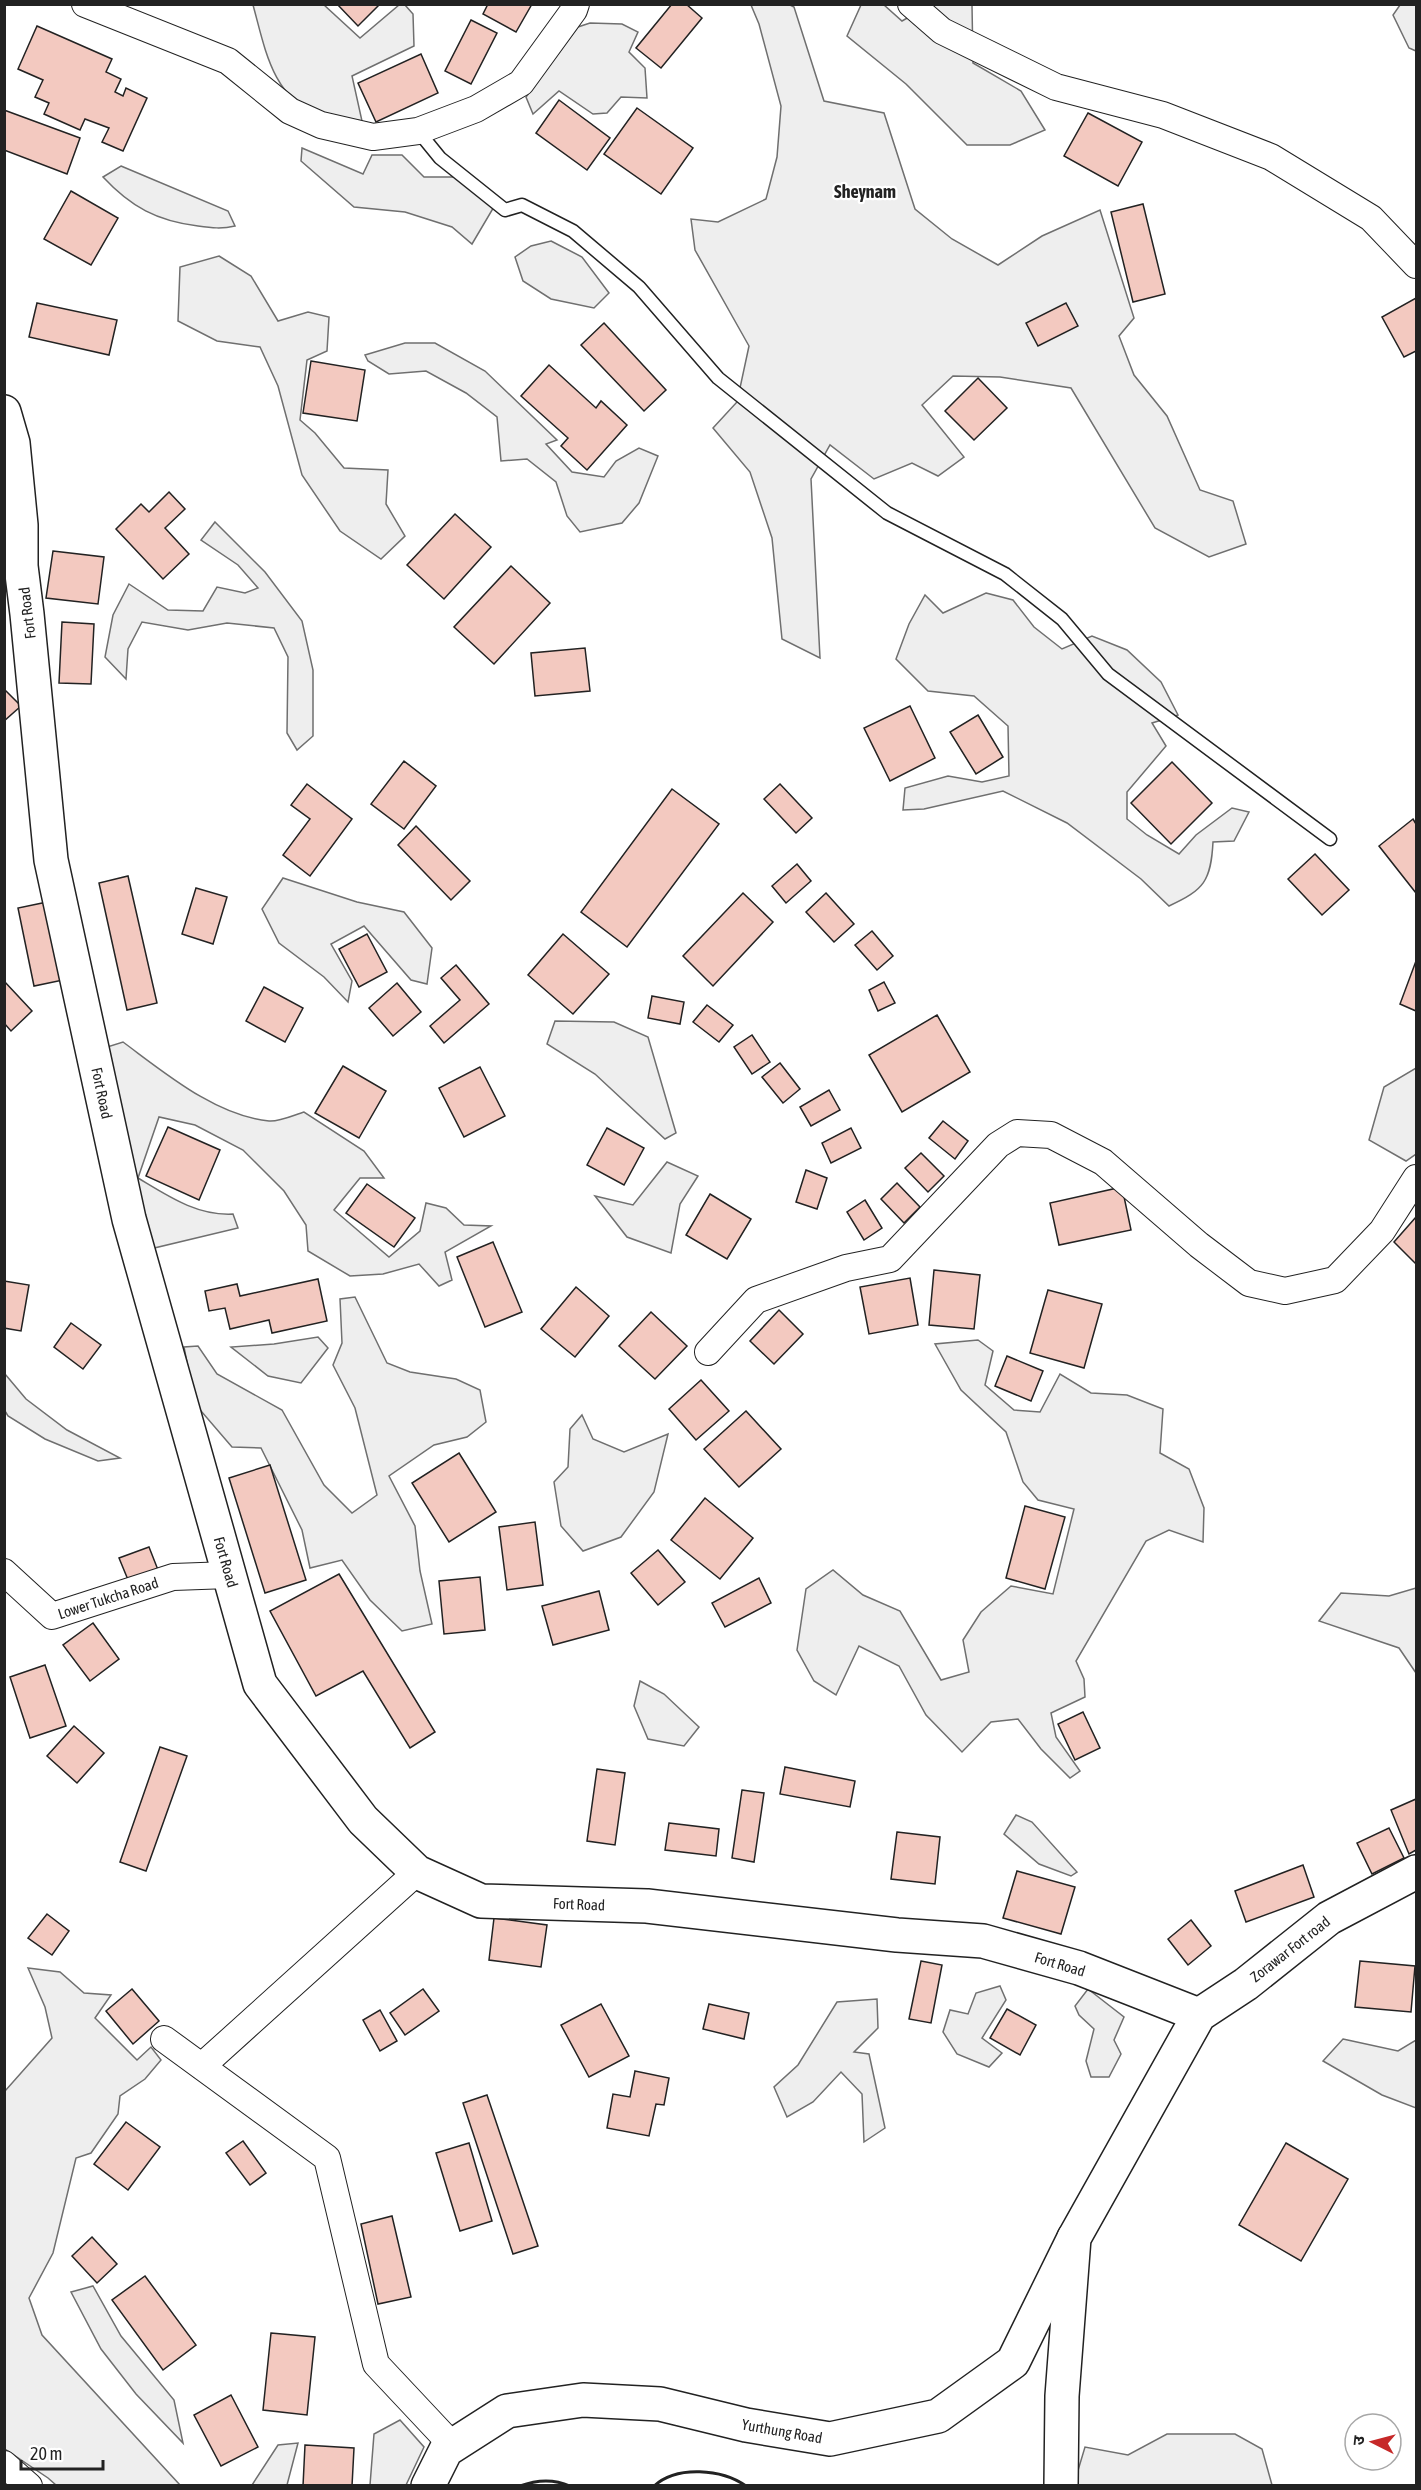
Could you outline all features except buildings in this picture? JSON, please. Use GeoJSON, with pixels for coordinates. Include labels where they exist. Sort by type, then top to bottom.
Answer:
{"type":"FeatureCollection","features":[{"type":"Feature","properties":{"kind":"street"},"geometry":{"type":"LineString","coordinates":[[85,4],[228,61],[290,111],[321,125],[373,137],[418,131],[476,109],[521,83],[576,4]]}},
{"type":"Feature","properties":{"kind":"street"},"geometry":{"type":"LineString","coordinates":[[911,4],[942,31],[1056,87],[1163,115],[1271,157],[1371,218],[1416,265]]}},
{"type":"Feature","properties":{"kind":"street","name":"Fort Road"},"geometry":{"type":"LineString","coordinates":[[4,412],[13,443],[21,525],[13,567],[29,625],[51,860],[129,1219],[260,1684],[363,1820],[417,1872],[482,1901],[647,1906],[897,1935],[983,1941],[1079,1968],[1199,2015]]}},
{"type":"Feature","properties":{"kind":"street"},"geometry":{"type":"LineString","coordinates":[[708,1352],[756,1300],[846,1268],[890,1259],[998,1145],[1017,1133],[1051,1135],[1103,1162],[1199,1245],[1249,1283],[1285,1291],[1335,1280],[1382,1231],[1416,1178]]}},
{"type":"Feature","properties":{"kind":"street","name":"Lower Tukcha Road"},"geometry":{"type":"LineString","coordinates":[[4,1572],[52,1616],[173,1577],[229,1575]]}},
{"type":"Feature","properties":{"kind":"street"},"geometry":{"type":"LineString","coordinates":[[202,2066],[417,1872]]}},
{"type":"Feature","properties":{"kind":"street","name":"Zorawar Fort road"},"geometry":{"type":"LineString","coordinates":[[1199,2015],[1246,1984],[1329,1918],[1416,1872]]}},
{"type":"Feature","properties":{"kind":"street","name":"Yurthung Road"},"geometry":{"type":"LineString","coordinates":[[428,2486],[446,2450],[507,2411],[583,2400],[660,2404],[746,2425],[830,2439],[938,2416],[1013,2362],[1074,2238],[1199,2015]]}},
{"type":"Feature","properties":{"kind":"street"},"geometry":{"type":"LineString","coordinates":[[164,2039],[327,2158],[376,2364],[452,2445]]}},
{"type":"Feature","properties":{"kind":"street"},"geometry":{"type":"LineString","coordinates":[[1061,2486],[1062,2396],[1074,2238]]}},
{"type":"Feature","properties":{"kind":"street"},"geometry":{"type":"LineString","coordinates":[[4,2464],[29,2486]]}},
{"type":"Feature","properties":{"kind":"lane"},"geometry":{"type":"LineString","coordinates":[[418,131],[440,158],[505,210],[522,205],[573,231],[639,287],[718,378],[887,513],[1005,574],[1062,619],[1108,674],[1330,839]]}},
{"type":"Feature","properties":{"kind":"shaded area"},"geometry":{"type":"Polygon","coordinates":[[[253,5],[324,5],[360,38],[399,5],[405,5],[413,14],[414,46],[352,76],[362,121],[320,116],[304,108],[281,84],[267,54],[253,5]]]}},
{"type":"Feature","properties":{"kind":"shaded area"},"geometry":{"type":"Polygon","coordinates":[[[751,5],[790,5],[794,7],[824,101],[884,113],[915,209],[952,239],[998,265],[1042,236],[1100,210],[1134,318],[1119,336],[1134,375],[1167,416],[1200,490],[1233,501],[1246,544],[1209,557],[1155,528],[1071,388],[1000,377],[953,376],[922,405],[964,457],[938,476],[912,463],[874,479],[830,445],[811,479],[820,658],[782,639],[772,538],[750,472],[713,428],[737,402],[749,346],[695,250],[691,219],[718,222],[766,199],[777,157],[781,106],[759,24],[751,5]]]}},
{"type":"Feature","properties":{"kind":"shaded area"},"geometry":{"type":"Polygon","coordinates":[[[861,5],[884,5],[902,21],[930,5],[972,5],[973,63],[1021,91],[1045,130],[1010,145],[967,145],[906,84],[847,36],[861,5]]]}},
{"type":"Feature","properties":{"kind":"shaded area"},"geometry":{"type":"Polygon","coordinates":[[[1400,5],[1416,5],[1416,51],[1409,48],[1393,15],[1400,5]]]}},
{"type":"Feature","properties":{"kind":"shaded area"},"geometry":{"type":"Polygon","coordinates":[[[590,23],[622,24],[638,32],[629,52],[645,68],[647,98],[621,97],[607,113],[593,114],[559,91],[533,114],[526,97],[578,27],[590,23]]]}},
{"type":"Feature","properties":{"kind":"shaded area"},"geometry":{"type":"Polygon","coordinates":[[[302,148],[363,174],[372,155],[402,155],[424,177],[461,177],[498,200],[472,244],[452,227],[405,212],[354,207],[301,161],[302,148]]]}},
{"type":"Feature","properties":{"kind":"shaded area"},"geometry":{"type":"Polygon","coordinates":[[[121,166],[228,211],[235,226],[217,228],[183,224],[146,211],[124,197],[103,177],[121,166]]]}},
{"type":"Feature","properties":{"kind":"shaded area"},"geometry":{"type":"Polygon","coordinates":[[[551,241],[582,257],[609,293],[594,308],[551,299],[523,281],[515,257],[531,246],[551,241]]]}},
{"type":"Feature","properties":{"kind":"shaded area"},"geometry":{"type":"Polygon","coordinates":[[[219,256],[251,276],[278,321],[308,312],[329,317],[327,351],[307,360],[300,420],[315,433],[344,468],[388,470],[386,504],[405,536],[381,559],[340,531],[302,475],[278,386],[260,347],[217,341],[178,321],[180,267],[219,256]]]}},
{"type":"Feature","properties":{"kind":"shaded area"},"geometry":{"type":"Polygon","coordinates":[[[405,343],[435,343],[485,371],[557,440],[546,444],[572,472],[604,477],[616,461],[639,448],[658,456],[639,503],[622,523],[580,532],[567,516],[556,482],[527,459],[501,461],[497,417],[466,393],[426,371],[389,374],[368,361],[365,355],[405,343]]]}},
{"type":"Feature","properties":{"kind":"shaded area"},"geometry":{"type":"Polygon","coordinates":[[[215,522],[265,572],[302,621],[313,670],[313,736],[297,750],[287,733],[288,657],[274,628],[227,623],[188,630],[142,622],[128,649],[126,679],[105,657],[113,615],[129,584],[168,610],[203,611],[217,587],[245,593],[258,588],[238,565],[201,540],[215,522]]]}},
{"type":"Feature","properties":{"kind":"shaded area"},"geometry":{"type":"Polygon","coordinates":[[[986,593],[1013,600],[1034,627],[1062,649],[1092,636],[1127,650],[1161,682],[1178,715],[1152,723],[1166,746],[1127,792],[1127,819],[1147,835],[1179,854],[1196,835],[1232,808],[1249,812],[1234,841],[1213,842],[1207,875],[1198,889],[1190,895],[1169,906],[1141,879],[1067,823],[1003,791],[924,809],[903,810],[905,788],[948,776],[982,782],[1009,776],[1008,726],[974,696],[928,691],[896,659],[909,624],[925,595],[943,613],[986,593]]]}},
{"type":"Feature","properties":{"kind":"shaded area"},"geometry":{"type":"Polygon","coordinates":[[[283,878],[357,902],[404,912],[432,948],[427,984],[411,980],[364,926],[331,944],[352,981],[348,1002],[324,977],[279,943],[262,909],[283,878]]]}},
{"type":"Feature","properties":{"kind":"shaded area"},"geometry":{"type":"Polygon","coordinates":[[[555,1021],[614,1022],[648,1037],[676,1133],[665,1139],[595,1074],[547,1044],[555,1021]]]}},
{"type":"Feature","properties":{"kind":"shaded area"},"geometry":{"type":"Polygon","coordinates":[[[123,1042],[192,1091],[230,1111],[269,1121],[304,1112],[364,1151],[384,1178],[360,1178],[334,1210],[389,1257],[420,1231],[426,1203],[446,1208],[464,1225],[491,1226],[445,1252],[452,1280],[439,1286],[419,1264],[383,1274],[350,1276],[308,1251],[306,1225],[284,1191],[243,1150],[195,1125],[159,1117],[138,1178],[183,1204],[207,1212],[233,1214],[238,1228],[150,1249],[104,1048],[123,1042]]]}},
{"type":"Feature","properties":{"kind":"shaded area"},"geometry":{"type":"Polygon","coordinates":[[[1416,1068],[1416,1154],[1406,1161],[1369,1140],[1384,1087],[1416,1068]]]}},
{"type":"Feature","properties":{"kind":"shaded area"},"geometry":{"type":"Polygon","coordinates":[[[667,1162],[698,1176],[680,1204],[671,1253],[627,1237],[595,1196],[633,1205],[667,1162]]]}},
{"type":"Feature","properties":{"kind":"shaded area"},"geometry":{"type":"Polygon","coordinates":[[[355,1297],[387,1363],[410,1372],[456,1379],[480,1390],[486,1422],[467,1437],[434,1445],[389,1476],[415,1526],[420,1571],[432,1624],[402,1631],[370,1600],[342,1560],[310,1568],[302,1530],[261,1448],[232,1447],[195,1404],[184,1347],[198,1346],[217,1374],[282,1410],[324,1485],[352,1513],[377,1495],[355,1408],[333,1365],[342,1343],[340,1299],[355,1297]]]}},
{"type":"Feature","properties":{"kind":"shaded area"},"geometry":{"type":"Polygon","coordinates":[[[318,1337],[328,1348],[301,1383],[268,1376],[231,1347],[274,1344],[318,1337]]]}},
{"type":"Feature","properties":{"kind":"shaded area"},"geometry":{"type":"Polygon","coordinates":[[[978,1340],[993,1351],[985,1385],[1014,1410],[1040,1412],[1060,1374],[1091,1393],[1127,1395],[1163,1409],[1160,1453],[1189,1469],[1204,1508],[1203,1542],[1169,1530],[1146,1541],[1076,1661],[1084,1679],[1085,1697],[1051,1713],[1056,1737],[1080,1771],[1070,1778],[1041,1749],[1018,1719],[991,1722],[962,1752],[926,1715],[899,1666],[859,1646],[836,1695],[814,1681],[797,1650],[806,1589],[833,1570],[863,1595],[900,1611],[941,1680],[969,1672],[963,1640],[981,1612],[1011,1586],[1053,1594],[1074,1509],[1038,1500],[1023,1482],[1006,1432],[961,1390],[935,1344],[978,1340]]]}},
{"type":"Feature","properties":{"kind":"shaded area"},"geometry":{"type":"Polygon","coordinates":[[[5,1374],[26,1399],[67,1430],[120,1458],[98,1461],[45,1439],[8,1416],[5,1411],[5,1374]]]}},
{"type":"Feature","properties":{"kind":"shaded area"},"geometry":{"type":"Polygon","coordinates":[[[582,1415],[593,1439],[624,1452],[668,1434],[654,1492],[621,1537],[583,1551],[561,1526],[554,1482],[568,1467],[570,1429],[582,1415]]]}},
{"type":"Feature","properties":{"kind":"shaded area"},"geometry":{"type":"Polygon","coordinates":[[[1416,1588],[1416,1673],[1399,1648],[1319,1621],[1341,1593],[1389,1596],[1416,1588]]]}},
{"type":"Feature","properties":{"kind":"shaded area"},"geometry":{"type":"Polygon","coordinates":[[[640,1681],[664,1694],[699,1727],[684,1746],[648,1739],[634,1706],[640,1681]]]}},
{"type":"Feature","properties":{"kind":"shaded area"},"geometry":{"type":"Polygon","coordinates":[[[1016,1815],[1032,1822],[1077,1872],[1071,1876],[1039,1864],[1004,1834],[1016,1815]]]}},
{"type":"Feature","properties":{"kind":"shaded area"},"geometry":{"type":"Polygon","coordinates":[[[28,1968],[60,1972],[84,1993],[111,1995],[95,2018],[137,2060],[151,2047],[161,2060],[145,2079],[120,2096],[118,2114],[91,2153],[76,2158],[53,2253],[29,2298],[42,2335],[180,2485],[56,2485],[5,2449],[5,2091],[52,2038],[45,2007],[28,1968]]]}},
{"type":"Feature","properties":{"kind":"shaded area"},"geometry":{"type":"Polygon","coordinates":[[[1000,1986],[1006,2000],[982,2038],[1002,2053],[989,2067],[957,2054],[943,2032],[950,2010],[968,2014],[976,1993],[1000,1986]]]}},
{"type":"Feature","properties":{"kind":"shaded area"},"geometry":{"type":"Polygon","coordinates":[[[1088,1989],[1124,2017],[1114,2040],[1121,2054],[1109,2077],[1091,2077],[1086,2061],[1094,2029],[1079,2015],[1075,2006],[1088,1989]]]}},
{"type":"Feature","properties":{"kind":"shaded area"},"geometry":{"type":"Polygon","coordinates":[[[877,1999],[878,2028],[854,2052],[869,2054],[885,2128],[864,2142],[862,2094],[841,2072],[813,2102],[787,2117],[774,2087],[798,2065],[837,2002],[877,1999]]]}},
{"type":"Feature","properties":{"kind":"shaded area"},"geometry":{"type":"Polygon","coordinates":[[[1343,2039],[1398,2051],[1416,2040],[1416,2108],[1382,2095],[1323,2061],[1343,2039]]]}},
{"type":"Feature","properties":{"kind":"shaded area"},"geometry":{"type":"Polygon","coordinates":[[[93,2286],[121,2336],[174,2400],[183,2443],[136,2394],[101,2349],[71,2292],[93,2286]]]}},
{"type":"Feature","properties":{"kind":"shaded area"},"geometry":{"type":"Polygon","coordinates":[[[400,2420],[424,2447],[406,2485],[370,2485],[374,2434],[400,2420]]]}},
{"type":"Feature","properties":{"kind":"shaded area"},"geometry":{"type":"Polygon","coordinates":[[[1167,2434],[1235,2434],[1262,2449],[1272,2485],[1077,2486],[1076,2477],[1085,2447],[1128,2455],[1167,2434]]]}},
{"type":"Feature","properties":{"kind":"shaded area"},"geometry":{"type":"Polygon","coordinates":[[[298,2443],[287,2485],[252,2485],[278,2445],[298,2443]]]}},
{"type":"Feature","properties":{"kind":"wall"},"geometry":{"type":"LineString","coordinates":[[654,2486],[664,2479],[687,2472],[725,2476],[746,2486]]}},
{"type":"Feature","properties":{"kind":"wall"},"geometry":{"type":"LineString","coordinates":[[520,2486],[545,2481],[570,2486]]}},
{"type":"Feature","properties":{"kind":"district","name":"Sheynam"},"geometry":{"type":"Point","coordinates":[865,191]}}]}
